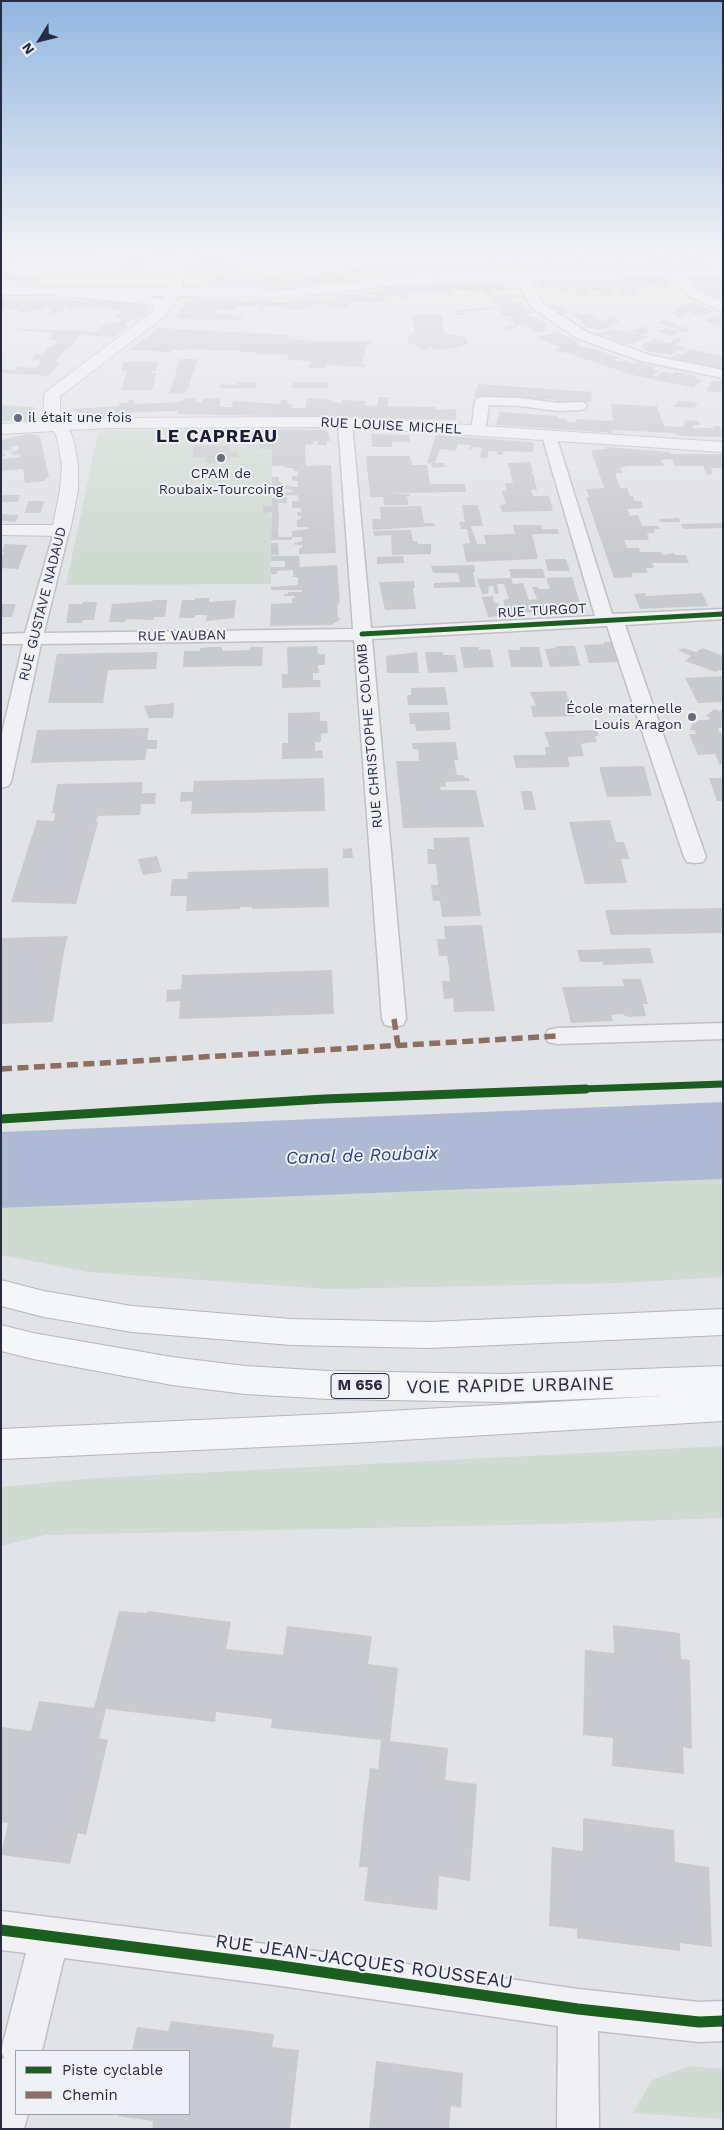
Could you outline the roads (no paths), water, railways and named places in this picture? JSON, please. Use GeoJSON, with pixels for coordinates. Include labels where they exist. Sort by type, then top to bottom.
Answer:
{"type":"FeatureCollection","features":[{"type":"Feature","properties":{"kind":"highway"},"geometry":{"type":"LineString","coordinates":[[1,1293],[44,1304],[132,1319],[291,1332],[429,1335],[723,1322]]}},
{"type":"Feature","properties":{"kind":"highway","name":"VOIE RAPIDE URBAINE"},"geometry":{"type":"LineString","coordinates":[[1,1338],[32,1346],[172,1371],[245,1380],[319,1385],[399,1388],[504,1388],[723,1380]]}},
{"type":"Feature","properties":{"kind":"highway"},"geometry":{"type":"LineString","coordinates":[[1,1444],[370,1427],[723,1407]]}},
{"type":"Feature","properties":{"kind":"street","name":"RUE GUSTAVE NADAUD"},"geometry":{"type":"LineString","coordinates":[[1,782],[33,639],[61,531],[70,480],[68,452],[50,400],[54,391],[106,352]]}},
{"type":"Feature","properties":{"kind":"street"},"geometry":{"type":"LineString","coordinates":[[628,352],[646,358],[723,374]]}},
{"type":"Feature","properties":{"kind":"street"},"geometry":{"type":"LineString","coordinates":[[478,431],[482,401],[520,402],[558,407],[580,406]]}},
{"type":"Feature","properties":{"kind":"street","name":"RUE LOUISE MICHEL"},"geometry":{"type":"LineString","coordinates":[[4,430],[59,426],[214,421],[346,423],[723,447]]}},
{"type":"Feature","properties":{"kind":"street","name":"RUE CHRISTOPHE COLOMB"},"geometry":{"type":"LineString","coordinates":[[346,423],[394,1019]]}},
{"type":"Feature","properties":{"kind":"street"},"geometry":{"type":"LineString","coordinates":[[549,436],[609,619],[694,857]]}},
{"type":"Feature","properties":{"kind":"street"},"geometry":{"type":"LineString","coordinates":[[1,530],[61,531]]}},
{"type":"Feature","properties":{"kind":"street","name":"RUE TURGOT"},"geometry":{"type":"LineString","coordinates":[[362,634],[723,614]]}},
{"type":"Feature","properties":{"kind":"street","name":"RUE VAUBAN"},"geometry":{"type":"LineString","coordinates":[[1,639],[362,634]]}},
{"type":"Feature","properties":{"kind":"street"},"geometry":{"type":"LineString","coordinates":[[557,1036],[723,1031]]}},
{"type":"Feature","properties":{"kind":"street","name":"RUE JEAN-JACQUES ROUSSEAU"},"geometry":{"type":"LineString","coordinates":[[1,1930],[274,1965],[578,2008],[699,2022],[723,2021]]}},
{"type":"Feature","properties":{"kind":"street"},"geometry":{"type":"LineString","coordinates":[[22,2050],[50,1936]]}},
{"type":"Feature","properties":{"kind":"street"},"geometry":{"type":"LineString","coordinates":[[578,2008],[578,2129]]}},
{"type":"Feature","properties":{"kind":"street"},"geometry":{"type":"LineString","coordinates":[[3,2129],[15,2078]]}},
{"type":"Feature","properties":{"kind":"water","name":"Canal de Roubaix"},"geometry":{"type":"Polygon","coordinates":[[[723,1102],[723,1179],[1,1208],[1,1132],[723,1102]]]}},
{"type":"Feature","properties":{"kind":"place","name":"il était une fois"},"geometry":{"type":"Point","coordinates":[18,418]}},
{"type":"Feature","properties":{"kind":"place","name":"CPAM de Roubaix-Tourcoing"},"geometry":{"type":"Point","coordinates":[221,458]}},
{"type":"Feature","properties":{"kind":"place","name":"École maternelle Louis Aragon"},"geometry":{"type":"Point","coordinates":[692,717]}},
{"type":"Feature","properties":{"kind":"district","name":"LE CAPREAU"},"geometry":{"type":"Point","coordinates":[217,437]}}]}
